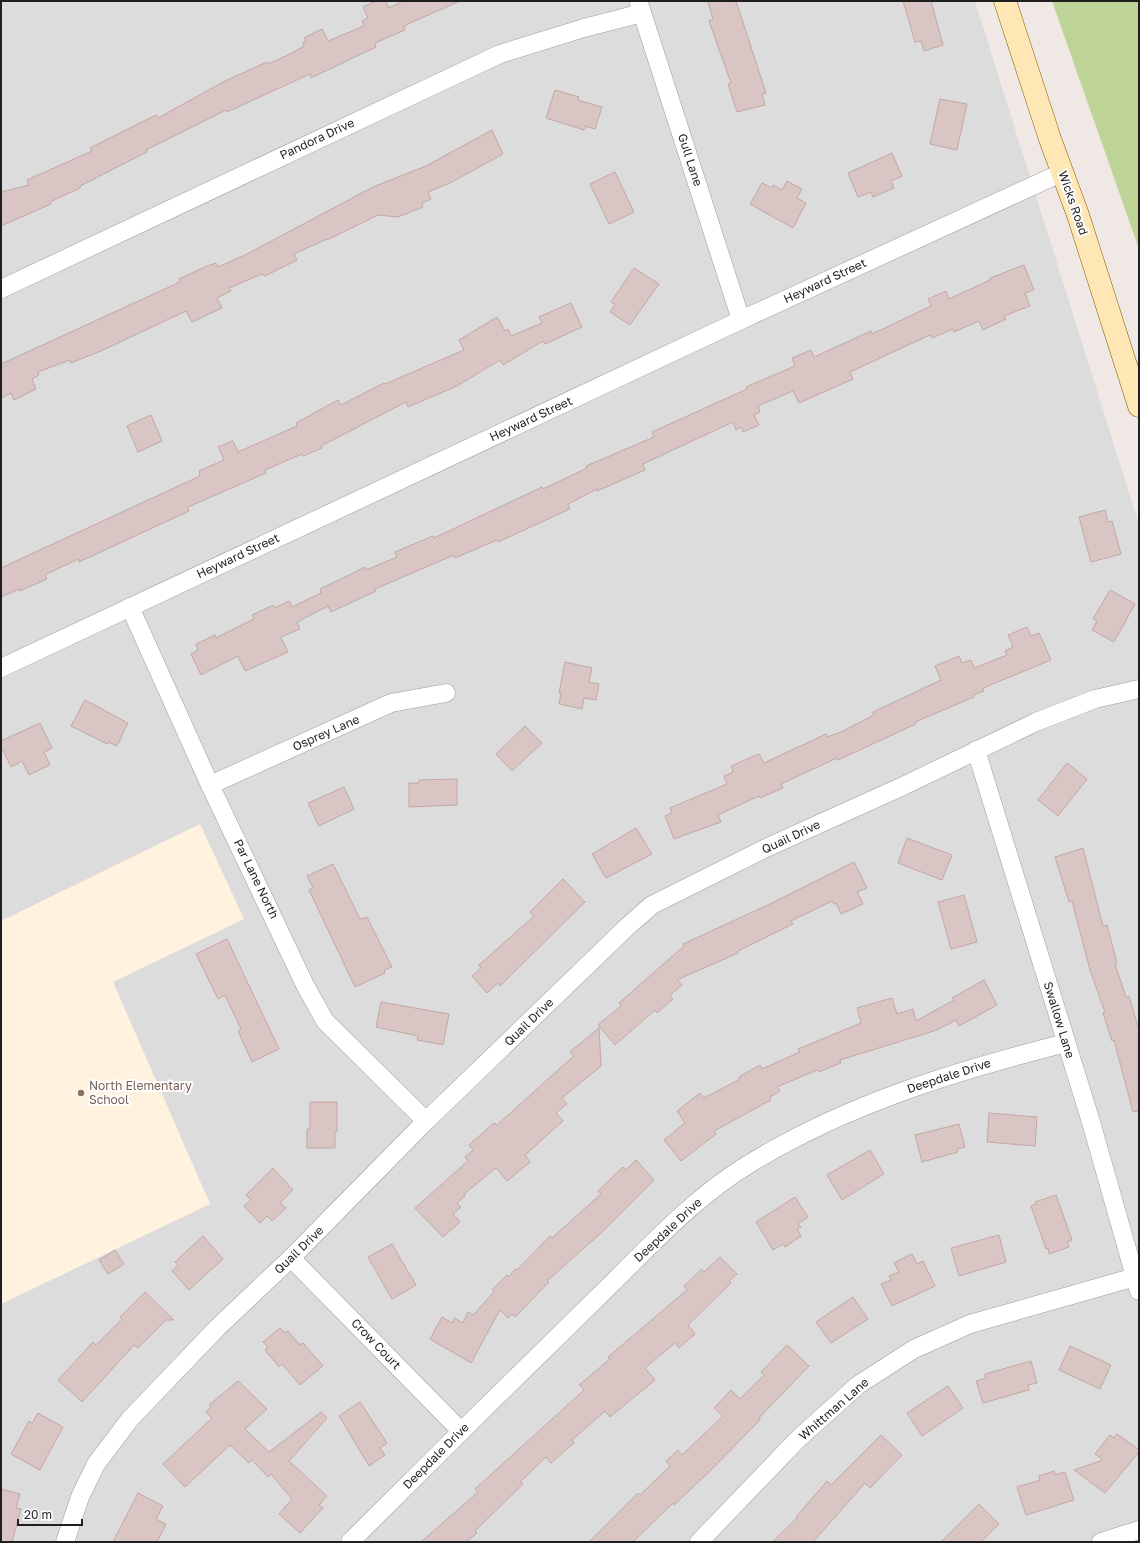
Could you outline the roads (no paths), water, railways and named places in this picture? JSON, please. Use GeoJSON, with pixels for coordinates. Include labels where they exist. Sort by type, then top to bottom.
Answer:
{"type":"FeatureCollection","features":[{"type":"Feature","properties":{"kind":"main road","name":"Wicks Road"},"geometry":{"type":"LineString","coordinates":[[1005,1],[1063,172],[1139,406]]}},
{"type":"Feature","properties":{"kind":"street","name":"Pandora Drive"},"geometry":{"type":"LineString","coordinates":[[1,289],[500,54],[584,28],[640,7]]}},
{"type":"Feature","properties":{"kind":"street","name":"Gull Lane"},"geometry":{"type":"LineString","coordinates":[[640,7],[741,320]]}},
{"type":"Feature","properties":{"kind":"street","name":"Heyward Street"},"geometry":{"type":"LineString","coordinates":[[1,668],[741,320],[1063,172]]}},
{"type":"Feature","properties":{"kind":"street","name":"Par Lane North"},"geometry":{"type":"LineString","coordinates":[[130,607],[210,785],[305,985],[325,1022],[426,1121]]}},
{"type":"Feature","properties":{"kind":"street","name":"Quail Drive"},"geometry":{"type":"LineString","coordinates":[[65,1542],[80,1497],[96,1464],[130,1419],[218,1327],[291,1258],[426,1121],[628,926],[652,905],[768,848],[901,787],[1036,722],[1095,699],[1139,689]]}},
{"type":"Feature","properties":{"kind":"street","name":"Osprey Lane"},"geometry":{"type":"LineString","coordinates":[[210,785],[391,703],[446,694]]}},
{"type":"Feature","properties":{"kind":"street","name":"Swallow Lane"},"geometry":{"type":"LineString","coordinates":[[976,750],[1091,1122],[1137,1284]]}},
{"type":"Feature","properties":{"kind":"street","name":"Deepdale Drive"},"geometry":{"type":"LineString","coordinates":[[350,1542],[461,1431],[695,1203],[748,1164],[819,1125],[899,1092],[981,1065],[1066,1043]]}},
{"type":"Feature","properties":{"kind":"street","name":"Crow Court"},"geometry":{"type":"LineString","coordinates":[[291,1258],[461,1431]]}},
{"type":"Feature","properties":{"kind":"street","name":"Whittman Lane"},"geometry":{"type":"LineString","coordinates":[[699,1542],[798,1439],[858,1385],[914,1349],[970,1324],[1137,1284]]}},
{"type":"Feature","properties":{"kind":"street"},"geometry":{"type":"LineString","coordinates":[[1102,1542],[1139,1530]]}},
{"type":"Feature","properties":{"kind":"place","name":"North Elementary School"},"geometry":{"type":"Point","coordinates":[81,1093]}}]}
